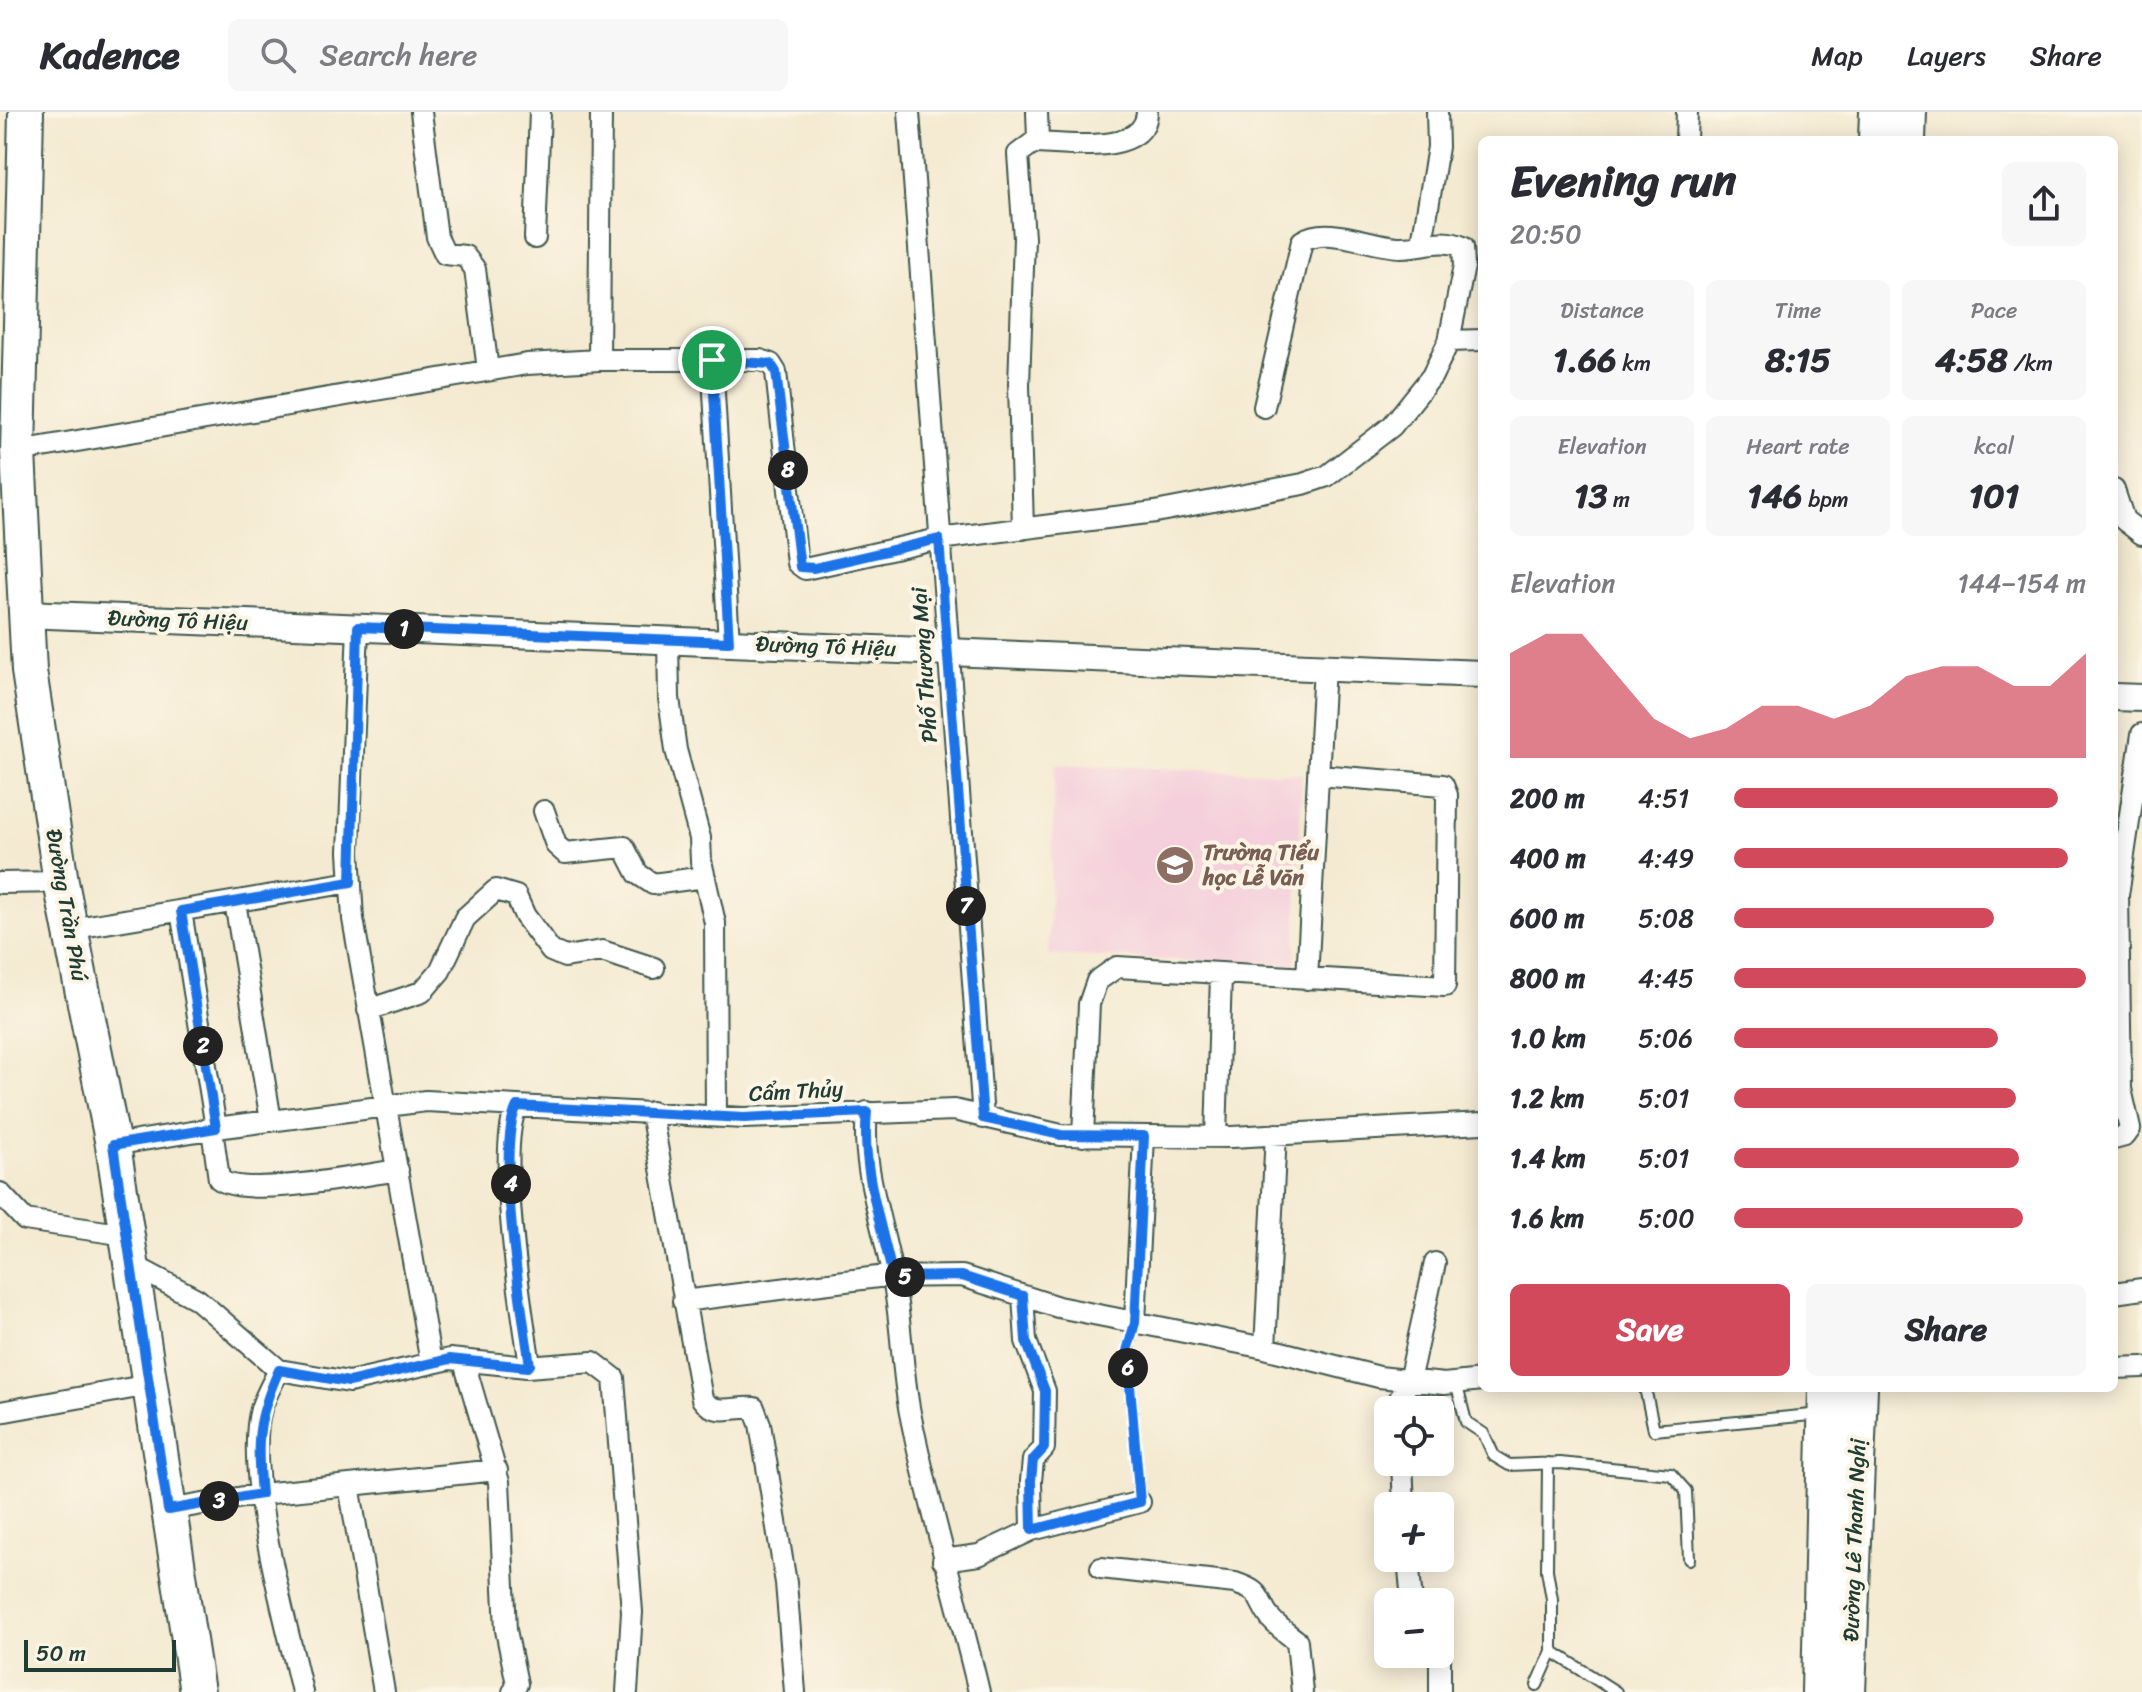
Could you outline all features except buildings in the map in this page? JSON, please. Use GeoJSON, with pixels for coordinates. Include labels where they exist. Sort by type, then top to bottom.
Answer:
{"type":"FeatureCollection","features":[{"type":"Feature","properties":{"kind":"main road","name":"Đường Trần Phú"},"geometry":{"type":"LineString","coordinates":[[26,112],[12,452],[29,671],[61,882],[113,1145],[197,1692]]}},
{"type":"Feature","properties":{"kind":"main road"},"geometry":{"type":"LineString","coordinates":[[1876,136],[1877,112]]}},
{"type":"Feature","properties":{"kind":"main road"},"geometry":{"type":"LineString","coordinates":[[1908,136],[1909,112]]}},
{"type":"Feature","properties":{"kind":"main road","name":"Đường Lê Thanh Nghị"},"geometry":{"type":"LineString","coordinates":[[1834,1687],[1860,1392]]}},
{"type":"Feature","properties":{"kind":"main road","name":"Đường Lê Thanh Nghị"},"geometry":{"type":"LineString","coordinates":[[1826,1401],[1834,1687]]}},
{"type":"Feature","properties":{"kind":"street"},"geometry":{"type":"LineString","coordinates":[[421,112],[437,237],[445,254],[465,256],[475,269],[488,370]]}},
{"type":"Feature","properties":{"kind":"street"},"geometry":{"type":"LineString","coordinates":[[535,238],[540,112]]}},
{"type":"Feature","properties":{"kind":"street"},"geometry":{"type":"LineString","coordinates":[[599,360],[601,112]]}},
{"type":"Feature","properties":{"kind":"street","name":"Phố Thương Mại"},"geometry":{"type":"LineString","coordinates":[[909,112],[946,651],[983,1118]]}},
{"type":"Feature","properties":{"kind":"street"},"geometry":{"type":"LineString","coordinates":[[1036,143],[1037,112]]}},
{"type":"Feature","properties":{"kind":"street"},"geometry":{"type":"LineString","coordinates":[[1023,529],[1019,385],[1024,238],[1018,154],[1022,148],[1036,143],[1109,144],[1137,135],[1145,127],[1147,112]]}},
{"type":"Feature","properties":{"kind":"street"},"geometry":{"type":"LineString","coordinates":[[1422,243],[1433,189],[1437,112]]}},
{"type":"Feature","properties":{"kind":"street"},"geometry":{"type":"LineString","coordinates":[[1686,136],[1687,112]]}},
{"type":"Feature","properties":{"kind":"street"},"geometry":{"type":"LineString","coordinates":[[12,452],[488,370],[599,360],[760,360],[771,364],[776,372],[800,567],[814,568],[939,539],[1155,512],[1303,484],[1327,476],[1392,426],[1432,376],[1449,341],[1474,253],[1460,245],[1422,243],[1396,247],[1326,236],[1302,241],[1264,407]]}},
{"type":"Feature","properties":{"kind":"street"},"geometry":{"type":"LineString","coordinates":[[1449,341],[1478,340]]}},
{"type":"Feature","properties":{"kind":"street"},"geometry":{"type":"LineString","coordinates":[[712,360],[729,642]]}},
{"type":"Feature","properties":{"kind":"street"},"geometry":{"type":"LineString","coordinates":[[2118,502],[2124,520],[2142,534]]}},
{"type":"Feature","properties":{"kind":"street","name":"Đường Tô Hiệu"},"geometry":{"type":"LineString","coordinates":[[25,614],[1478,674]]}},
{"type":"Feature","properties":{"kind":"street"},"geometry":{"type":"LineString","coordinates":[[358,627],[351,882],[353,919],[431,1363]]}},
{"type":"Feature","properties":{"kind":"street"},"geometry":{"type":"LineString","coordinates":[[668,640],[669,698],[676,750],[700,838],[715,923],[716,1117]]}},
{"type":"Feature","properties":{"kind":"street"},"geometry":{"type":"LineString","coordinates":[[1307,979],[1324,667]]}},
{"type":"Feature","properties":{"kind":"street"},"geometry":{"type":"LineString","coordinates":[[2118,697],[2142,698]]}},
{"type":"Feature","properties":{"kind":"street"},"geometry":{"type":"LineString","coordinates":[[2118,1138],[2125,1136],[2130,1129],[2121,1089],[2118,895],[2142,734]]}},
{"type":"Feature","properties":{"kind":"street"},"geometry":{"type":"LineString","coordinates":[[1083,1136],[1089,1004],[1097,981],[1117,967],[1445,986],[1447,795],[1443,785],[1318,775]]}},
{"type":"Feature","properties":{"kind":"street"},"geometry":{"type":"LineString","coordinates":[[544,811],[556,845],[565,853],[624,847],[638,874],[653,884],[705,877]]}},
{"type":"Feature","properties":{"kind":"street"},"geometry":{"type":"LineString","coordinates":[[0,883],[61,882]]}},
{"type":"Feature","properties":{"kind":"street"},"geometry":{"type":"LineString","coordinates":[[70,929],[351,882]]}},
{"type":"Feature","properties":{"kind":"street"},"geometry":{"type":"LineString","coordinates":[[368,1010],[422,992],[440,971],[465,918],[496,890],[516,896],[525,916],[551,951],[565,957],[602,951],[654,968]]}},
{"type":"Feature","properties":{"kind":"street"},"geometry":{"type":"LineString","coordinates":[[235,902],[271,1121]]}},
{"type":"Feature","properties":{"kind":"street"},"geometry":{"type":"LineString","coordinates":[[181,911],[219,1179],[233,1187],[314,1183],[398,1170]]}},
{"type":"Feature","properties":{"kind":"street"},"geometry":{"type":"LineString","coordinates":[[1216,1137],[1221,975]]}},
{"type":"Feature","properties":{"kind":"street","name":"Cẩm Thủy"},"geometry":{"type":"LineString","coordinates":[[113,1145],[214,1128],[426,1101],[716,1117],[954,1110],[1061,1135],[1083,1136],[1216,1137],[1478,1123]]}},
{"type":"Feature","properties":{"kind":"street"},"geometry":{"type":"LineString","coordinates":[[517,1106],[514,1113],[511,1185],[515,1260],[530,1365]]}},
{"type":"Feature","properties":{"kind":"street"},"geometry":{"type":"LineString","coordinates":[[651,1112],[702,1399],[707,1407],[721,1411],[754,1408],[760,1424],[786,1583],[795,1692]]}},
{"type":"Feature","properties":{"kind":"street"},"geometry":{"type":"LineString","coordinates":[[867,1112],[864,1136],[868,1171],[893,1277],[909,1410],[943,1560],[979,1692]]}},
{"type":"Feature","properties":{"kind":"street"},"geometry":{"type":"LineString","coordinates":[[1265,1348],[1276,1134]]}},
{"type":"Feature","properties":{"kind":"street"},"geometry":{"type":"LineString","coordinates":[[1135,1323],[1144,1136]]}},
{"type":"Feature","properties":{"kind":"street"},"geometry":{"type":"LineString","coordinates":[[0,1193],[25,1220],[128,1249],[197,1299],[279,1370],[349,1382],[450,1359],[530,1365],[593,1362],[614,1378],[632,1612],[627,1692]]}},
{"type":"Feature","properties":{"kind":"street"},"geometry":{"type":"LineString","coordinates":[[1401,1396],[1409,1381],[1435,1263]]}},
{"type":"Feature","properties":{"kind":"street"},"geometry":{"type":"LineString","coordinates":[[683,1301],[787,1286],[893,1277],[962,1276],[1058,1307],[1265,1348],[1323,1365],[1409,1381],[1478,1380]]}},
{"type":"Feature","properties":{"kind":"street"},"geometry":{"type":"LineString","coordinates":[[2118,1292],[2142,1289]]}},
{"type":"Feature","properties":{"kind":"street"},"geometry":{"type":"LineString","coordinates":[[1023,1296],[1026,1341],[1045,1391],[1044,1448],[1033,1460],[1031,1481],[1032,1530]]}},
{"type":"Feature","properties":{"kind":"street"},"geometry":{"type":"LineString","coordinates":[[464,1362],[497,1470],[506,1630],[517,1684],[513,1692]]}},
{"type":"Feature","properties":{"kind":"street"},"geometry":{"type":"LineString","coordinates":[[2118,1368],[2142,1367]]}},
{"type":"Feature","properties":{"kind":"street"},"geometry":{"type":"LineString","coordinates":[[279,1370],[261,1410],[258,1457],[261,1494],[302,1692]]}},
{"type":"Feature","properties":{"kind":"street"},"geometry":{"type":"LineString","coordinates":[[0,1412],[149,1385]]}},
{"type":"Feature","properties":{"kind":"street"},"geometry":{"type":"LineString","coordinates":[[168,1510],[261,1494],[497,1470]]}},
{"type":"Feature","properties":{"kind":"street"},"geometry":{"type":"LineString","coordinates":[[349,1485],[384,1692]]}},
{"type":"Feature","properties":{"kind":"street"},"geometry":{"type":"LineString","coordinates":[[943,1560],[979,1555],[1032,1530],[1140,1502]]}},
{"type":"Feature","properties":{"kind":"street"},"geometry":{"type":"LineString","coordinates":[[1101,1568],[1235,1583],[1252,1589],[1262,1596],[1268,1615],[1297,1641],[1302,1692]]}},
{"type":"Feature","properties":{"kind":"street"},"geometry":{"type":"LineString","coordinates":[[1440,1668],[1440,1692]]}},
{"type":"Feature","properties":{"kind":"lane"},"geometry":{"type":"LineString","coordinates":[[1135,1323],[1127,1351],[1140,1502]]}},
{"type":"Feature","properties":{"kind":"lane"},"geometry":{"type":"LineString","coordinates":[[1456,1382],[1466,1422],[1484,1434],[1494,1456],[1509,1465],[1548,1463],[1671,1474],[1686,1491],[1689,1559]]}},
{"type":"Feature","properties":{"kind":"lane"},"geometry":{"type":"LineString","coordinates":[[1646,1392],[1654,1430],[1826,1401]]}},
{"type":"Feature","properties":{"kind":"lane"},"geometry":{"type":"LineString","coordinates":[[1537,1685],[1552,1651],[1552,1599],[1547,1570],[1548,1463]]}},
{"type":"Feature","properties":{"kind":"lane"},"geometry":{"type":"LineString","coordinates":[[1552,1651],[1616,1692]]}},
{"type":"Feature","properties":{"kind":"shaded area","name":"Trường Tiểu học Lễ Văn"},"geometry":{"type":"Polygon","coordinates":[[[1055,764],[1302,774],[1295,965],[1048,955],[1055,764]]]}},
{"type":"Feature","properties":{"kind":"place","name":"Trường Tiểu học Lễ Văn"},"geometry":{"type":"Point","coordinates":[1175,865]}},
{"type":"Feature","properties":{"kind":"route"},"geometry":{"type":"LineString","coordinates":[[712,360],[760,360],[771,364],[776,372],[796,556],[800,567],[814,568],[939,539],[983,1118],[1061,1135],[1144,1136],[1135,1323],[1127,1351],[1140,1502],[1088,1513],[1032,1530],[1031,1481],[1033,1460],[1044,1448],[1045,1391],[1026,1341],[1023,1296],[962,1276],[893,1277],[868,1171],[864,1136],[867,1112],[744,1118],[517,1106],[510,1170],[515,1260],[530,1365],[450,1359],[349,1382],[279,1370],[261,1410],[258,1457],[261,1494],[168,1510],[113,1145],[216,1128],[181,911],[351,882],[349,852],[358,627],[729,642],[712,360]]}}]}
